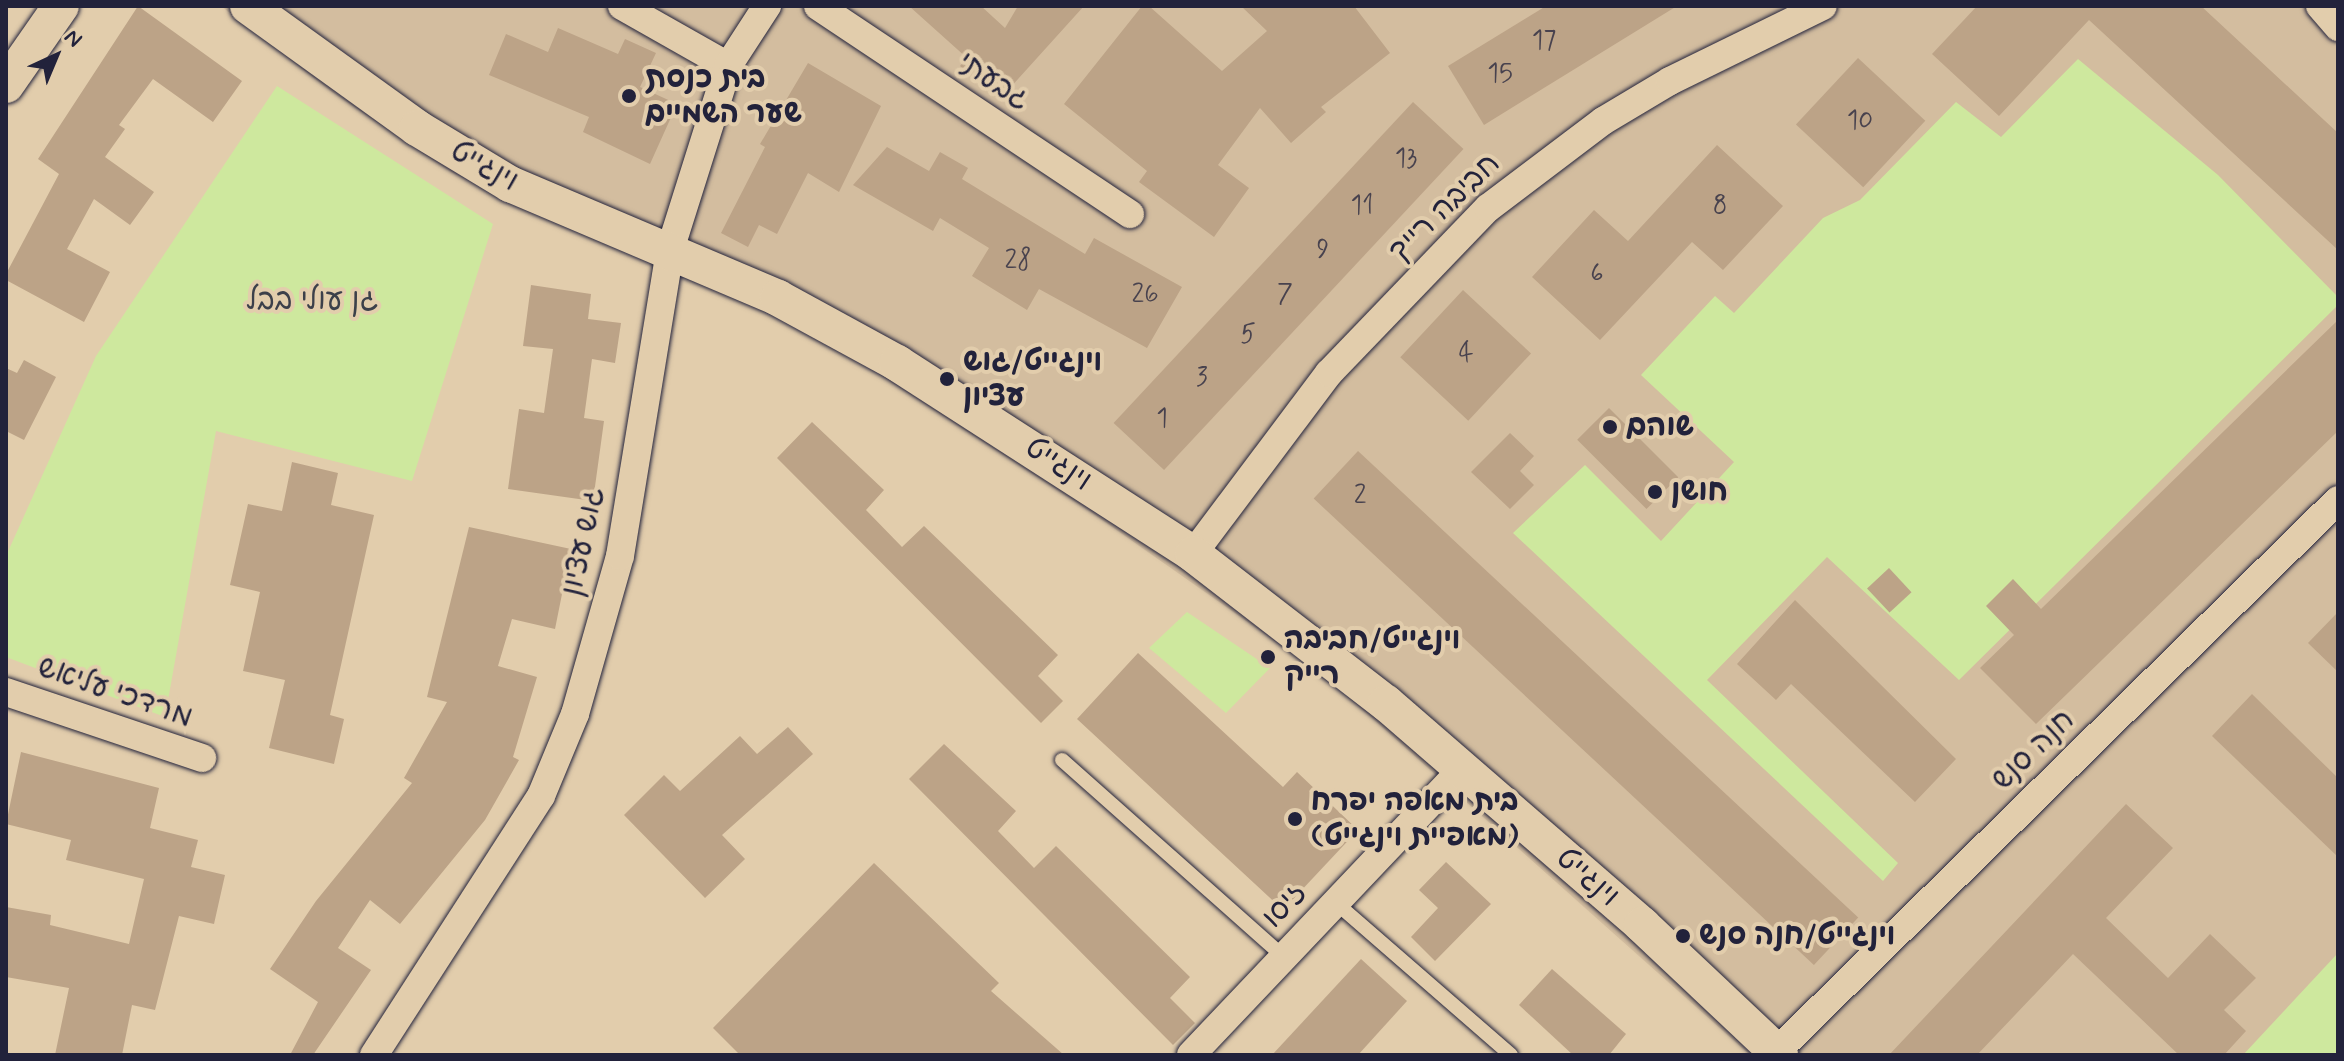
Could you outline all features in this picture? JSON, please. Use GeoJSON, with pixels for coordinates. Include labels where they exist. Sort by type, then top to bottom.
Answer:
{"type":"FeatureCollection","features":[{"type":"Feature","properties":{"kind":"street"},"geometry":{"type":"LineString","coordinates":[[6,85],[61,6]]}},
{"type":"Feature","properties":{"kind":"street","name":"וינגייט"},"geometry":{"type":"LineString","coordinates":[[248,6],[355,87],[510,184],[778,298],[897,363],[1193,554],[1304,636],[1462,769],[1778,1053]]}},
{"type":"Feature","properties":{"kind":"street"},"geometry":{"type":"LineString","coordinates":[[622,6],[728,66]]}},
{"type":"Feature","properties":{"kind":"street","name":"גוש עציון"},"geometry":{"type":"LineString","coordinates":[[374,1055],[526,822],[575,714],[620,556],[670,250],[728,66],[767,6]]}},
{"type":"Feature","properties":{"kind":"street","name":"גבעתי"},"geometry":{"type":"LineString","coordinates":[[818,6],[1130,214]]}},
{"type":"Feature","properties":{"kind":"street","name":"חביבה רייך"},"geometry":{"type":"LineString","coordinates":[[1193,554],[1329,373],[1488,208],[1603,121],[1670,81],[1823,6]]}},
{"type":"Feature","properties":{"kind":"street"},"geometry":{"type":"LineString","coordinates":[[2320,6],[2338,27]]}},
{"type":"Feature","properties":{"kind":"street","name":"חנה סנש"},"geometry":{"type":"LineString","coordinates":[[1778,1053],[2338,500]]}},
{"type":"Feature","properties":{"kind":"street","name":"מרדכי עליאש"},"geometry":{"type":"LineString","coordinates":[[6,692],[202,758]]}},
{"type":"Feature","properties":{"kind":"street","name":"זיסו"},"geometry":{"type":"LineString","coordinates":[[1191,1055],[1462,769]]}},
{"type":"Feature","properties":{"kind":"lane"},"geometry":{"type":"LineString","coordinates":[[1062,760],[1284,957]]}},
{"type":"Feature","properties":{"kind":"lane"},"geometry":{"type":"LineString","coordinates":[[1335,902],[1511,1055]]}},
{"type":"Feature","properties":{"kind":"shaded area"},"geometry":{"type":"Polygon","coordinates":[[[221,6],[2338,6],[2338,1055],[1750,1055],[1326,677],[1088,510],[871,369],[766,312],[532,212],[451,172],[332,92],[221,6]]]}},
{"type":"Feature","properties":{"kind":"green space"},"geometry":{"type":"Polygon","coordinates":[[[2078,59],[2218,175],[2338,297],[2338,305],[1959,680],[1827,557],[1707,680],[1898,863],[1883,881],[1513,533],[1585,465],[1661,541],[1734,462],[1641,375],[1715,296],[1734,313],[1823,218],[1860,200],[1956,102],[2001,137],[2078,59]]]}},
{"type":"Feature","properties":{"kind":"green space","name":"גן עולי בבל"},"geometry":{"type":"Polygon","coordinates":[[[277,86],[493,224],[412,481],[216,431],[165,717],[6,657],[6,556],[96,356],[277,86]]]}},
{"type":"Feature","properties":{"kind":"green space"},"geometry":{"type":"Polygon","coordinates":[[[1187,612],[1270,668],[1226,713],[1149,648],[1187,612]]]}},
{"type":"Feature","properties":{"kind":"green space"},"geometry":{"type":"Polygon","coordinates":[[[2338,953],[2338,1055],[2243,1055],[2338,953]]]}},
{"type":"Feature","properties":{"kind":"building"},"geometry":{"type":"Polygon","coordinates":[[[138,6],[242,81],[213,122],[153,79],[119,125],[125,129],[105,157],[154,192],[130,225],[94,199],[67,249],[110,272],[84,322],[6,280],[6,274],[59,174],[38,159],[138,6]]]}},
{"type":"Feature","properties":{"kind":"building"},"geometry":{"type":"Polygon","coordinates":[[[909,6],[981,6],[1005,28],[1018,6],[1084,6],[999,100],[960,66],[967,58],[909,6]]]}},
{"type":"Feature","properties":{"kind":"building"},"geometry":{"type":"Polygon","coordinates":[[[1142,6],[1149,6],[1222,71],[1267,31],[1241,6],[1354,6],[1390,53],[1321,107],[1326,112],[1291,143],[1260,108],[1218,165],[1249,188],[1214,237],[1139,182],[1147,171],[1064,104],[1142,6]]]}},
{"type":"Feature","properties":{"kind":"building"},"geometry":{"type":"Polygon","coordinates":[[[1546,6],[1677,6],[1484,125],[1448,66],[1546,6]]]}},
{"type":"Feature","properties":{"kind":"building"},"geometry":{"type":"Polygon","coordinates":[[[1977,6],[2201,6],[2338,133],[2338,250],[2089,20],[1999,116],[1932,54],[1977,6]]]}},
{"type":"Feature","properties":{"kind":"building"},"geometry":{"type":"Polygon","coordinates":[[[558,28],[618,54],[625,39],[656,53],[640,87],[677,104],[650,164],[583,132],[589,117],[489,75],[506,34],[548,52],[558,28]]]}},
{"type":"Feature","properties":{"kind":"building"},"geometry":{"type":"Polygon","coordinates":[[[1858,58],[1925,121],[1863,187],[1796,125],[1858,58]]]}},
{"type":"Feature","properties":{"kind":"building"},"geometry":{"type":"Polygon","coordinates":[[[808,63],[881,106],[839,192],[808,173],[777,234],[759,225],[748,247],[721,233],[765,147],[760,144],[808,63]]]}},
{"type":"Feature","properties":{"kind":"building"},"geometry":{"type":"Polygon","coordinates":[[[1413,102],[1463,149],[1164,470],[1114,423],[1413,102]]]}},
{"type":"Feature","properties":{"kind":"building"},"geometry":{"type":"Polygon","coordinates":[[[1717,145],[1783,206],[1723,270],[1692,242],[1600,340],[1532,277],[1594,210],[1628,241],[1717,145]]]}},
{"type":"Feature","properties":{"kind":"building"},"geometry":{"type":"Polygon","coordinates":[[[887,147],[929,171],[940,152],[968,168],[962,179],[1085,254],[1094,238],[1182,287],[1147,348],[1039,289],[1027,310],[972,276],[989,248],[940,218],[933,231],[853,185],[887,147]]]}},
{"type":"Feature","properties":{"kind":"building"},"geometry":{"type":"Polygon","coordinates":[[[531,285],[591,294],[588,319],[621,323],[615,363],[592,359],[584,418],[604,421],[593,501],[508,489],[519,409],[544,413],[553,349],[523,346],[531,285]]]}},
{"type":"Feature","properties":{"kind":"building"},"geometry":{"type":"Polygon","coordinates":[[[1463,290],[1531,353],[1468,421],[1400,357],[1463,290]]]}},
{"type":"Feature","properties":{"kind":"building"},"geometry":{"type":"Polygon","coordinates":[[[2338,320],[2338,431],[2036,724],[1980,668],[2014,635],[1986,606],[2013,579],[2041,609],[2338,320]]]}},
{"type":"Feature","properties":{"kind":"building"},"geometry":{"type":"Polygon","coordinates":[[[24,360],[56,377],[24,440],[6,431],[6,368],[17,373],[24,360]]]}},
{"type":"Feature","properties":{"kind":"building"},"geometry":{"type":"Polygon","coordinates":[[[1609,408],[1678,477],[1646,509],[1577,440],[1609,408]]]}},
{"type":"Feature","properties":{"kind":"building"},"geometry":{"type":"Polygon","coordinates":[[[812,422],[884,490],[866,510],[902,547],[924,526],[1058,655],[1038,676],[1063,701],[1041,723],[777,458],[812,422]]]}},
{"type":"Feature","properties":{"kind":"building"},"geometry":{"type":"Polygon","coordinates":[[[1510,433],[1534,456],[1520,471],[1534,485],[1510,509],[1471,472],[1510,433]]]}},
{"type":"Feature","properties":{"kind":"building"},"geometry":{"type":"Polygon","coordinates":[[[1358,451],[1858,917],[1814,965],[1314,499],[1358,451]]]}},
{"type":"Feature","properties":{"kind":"building"},"geometry":{"type":"Polygon","coordinates":[[[292,462],[338,473],[331,505],[374,515],[330,715],[344,719],[334,764],[269,748],[285,680],[243,671],[260,592],[230,585],[248,504],[282,511],[292,462]]]}},
{"type":"Feature","properties":{"kind":"building"},"geometry":{"type":"Polygon","coordinates":[[[469,527],[571,549],[555,629],[512,619],[498,666],[537,677],[513,757],[519,760],[485,820],[400,924],[370,900],[338,948],[371,970],[313,1055],[290,1055],[318,1002],[270,969],[316,901],[412,783],[404,778],[447,702],[427,697],[469,527]]]}},
{"type":"Feature","properties":{"kind":"building"},"geometry":{"type":"Polygon","coordinates":[[[1889,568],[1912,592],[1890,613],[1867,588],[1889,568]]]}},
{"type":"Feature","properties":{"kind":"building"},"geometry":{"type":"Polygon","coordinates":[[[1795,600],[1956,759],[1915,802],[1791,684],[1776,700],[1737,664],[1795,600]]]}},
{"type":"Feature","properties":{"kind":"building"},"geometry":{"type":"Polygon","coordinates":[[[2338,612],[2338,672],[2308,643],[2338,612]]]}},
{"type":"Feature","properties":{"kind":"building"},"geometry":{"type":"Polygon","coordinates":[[[1138,653],[1283,787],[1297,772],[1358,830],[1283,910],[1077,719],[1138,653]]]}},
{"type":"Feature","properties":{"kind":"building"},"geometry":{"type":"Polygon","coordinates":[[[2252,694],[2338,778],[2338,857],[2212,736],[2252,694]]]}},
{"type":"Feature","properties":{"kind":"building"},"geometry":{"type":"Polygon","coordinates":[[[788,727],[813,754],[722,835],[745,859],[705,898],[624,815],[664,775],[680,791],[740,736],[757,754],[788,727]]]}},
{"type":"Feature","properties":{"kind":"building"},"geometry":{"type":"Polygon","coordinates":[[[944,744],[1016,811],[998,831],[1034,868],[1056,846],[1190,977],[1170,998],[1195,1023],[1173,1045],[909,779],[944,744]]]}},
{"type":"Feature","properties":{"kind":"building"},"geometry":{"type":"Polygon","coordinates":[[[21,752],[159,788],[150,828],[198,840],[191,867],[225,875],[214,924],[179,916],[155,1010],[132,1005],[122,1055],[55,1055],[69,988],[6,977],[6,907],[51,915],[50,925],[129,944],[144,879],[66,860],[71,840],[6,824],[21,752]]]}},
{"type":"Feature","properties":{"kind":"building"},"geometry":{"type":"Polygon","coordinates":[[[2126,804],[2173,848],[2106,918],[2168,978],[2210,934],[2256,978],[2224,1010],[2246,1031],[2224,1055],[2179,1055],[2073,954],[1977,1055],[1889,1055],[2126,804]]]}},
{"type":"Feature","properties":{"kind":"building"},"geometry":{"type":"Polygon","coordinates":[[[1446,862],[1491,904],[1435,961],[1411,937],[1438,908],[1419,890],[1446,862]]]}},
{"type":"Feature","properties":{"kind":"building"},"geometry":{"type":"Polygon","coordinates":[[[874,863],[999,983],[991,991],[1064,1055],[740,1055],[713,1028],[874,863]]]}},
{"type":"Feature","properties":{"kind":"building"},"geometry":{"type":"Polygon","coordinates":[[[1361,959],[1407,1001],[1358,1055],[1272,1055],[1361,959]]]}},
{"type":"Feature","properties":{"kind":"building"},"geometry":{"type":"Polygon","coordinates":[[[1552,969],[1626,1034],[1609,1055],[1573,1055],[1519,1005],[1552,969]]]}},
{"type":"Feature","properties":{"kind":"place","name":"בית כנסת שער השמיים"},"geometry":{"type":"Point","coordinates":[629,96]}},
{"type":"Feature","properties":{"kind":"place","name":"וינגייט/גוש עציון"},"geometry":{"type":"Point","coordinates":[947,379]}},
{"type":"Feature","properties":{"kind":"place","name":"שוהם"},"geometry":{"type":"Point","coordinates":[1610,427]}},
{"type":"Feature","properties":{"kind":"place","name":"חושן"},"geometry":{"type":"Point","coordinates":[1655,492]}},
{"type":"Feature","properties":{"kind":"place","name":"וינגייט/חביבה רייק"},"geometry":{"type":"Point","coordinates":[1268,657]}},
{"type":"Feature","properties":{"kind":"place","name":"בית מאפה יפרח (מאפיית וינגייט)"},"geometry":{"type":"Point","coordinates":[1295,819]}},
{"type":"Feature","properties":{"kind":"place","name":"וינגייט/חנה סנש"},"geometry":{"type":"Point","coordinates":[1683,936]}}]}
